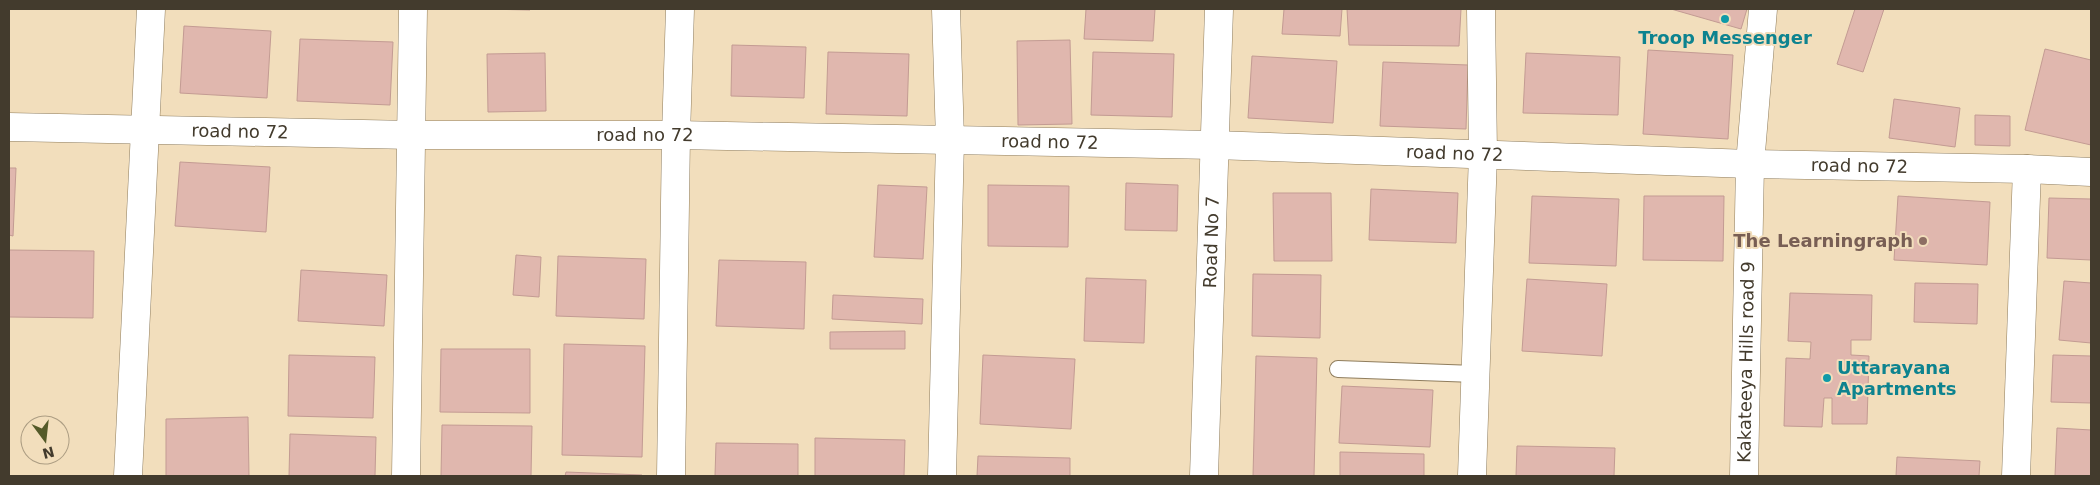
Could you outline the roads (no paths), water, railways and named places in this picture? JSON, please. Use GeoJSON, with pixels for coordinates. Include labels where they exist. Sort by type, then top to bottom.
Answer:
{"type":"FeatureCollection","features":[{"type":"Feature","properties":{"kind":"street"},"geometry":{"type":"LineString","coordinates":[[128,476],[151,9]]}},
{"type":"Feature","properties":{"kind":"street"},"geometry":{"type":"LineString","coordinates":[[406,476],[413,9]]}},
{"type":"Feature","properties":{"kind":"street"},"geometry":{"type":"LineString","coordinates":[[671,476],[676,135],[680,9]]}},
{"type":"Feature","properties":{"kind":"street"},"geometry":{"type":"LineString","coordinates":[[942,476],[950,140],[946,9]]}},
{"type":"Feature","properties":{"kind":"street","name":"Road No 7"},"geometry":{"type":"LineString","coordinates":[[1204,476],[1219,9]]}},
{"type":"Feature","properties":{"kind":"street"},"geometry":{"type":"LineString","coordinates":[[1472,476],[1483,154],[1481,9]]}},
{"type":"Feature","properties":{"kind":"street","name":"Kakateeya Hills road 9"},"geometry":{"type":"LineString","coordinates":[[1744,476],[1750,164],[1763,9]]}},
{"type":"Feature","properties":{"kind":"street","name":"road no 72"},"geometry":{"type":"LineString","coordinates":[[9,127],[412,135],[676,135],[1214,145],[1750,164],[2091,172]]}},
{"type":"Feature","properties":{"kind":"street"},"geometry":{"type":"LineString","coordinates":[[2016,476],[2027,169]]}},
{"type":"Feature","properties":{"kind":"lane"},"geometry":{"type":"LineString","coordinates":[[1338,369],[1475,374]]}},
{"type":"Feature","properties":{"kind":"place","name":"Troop Messenger"},"geometry":{"type":"Point","coordinates":[1725,19]}},
{"type":"Feature","properties":{"kind":"place","name":"The Learningraph"},"geometry":{"type":"Point","coordinates":[1923,241]}},
{"type":"Feature","properties":{"kind":"place","name":"Uttarayana Apartments"},"geometry":{"type":"Point","coordinates":[1827,378]}}]}
